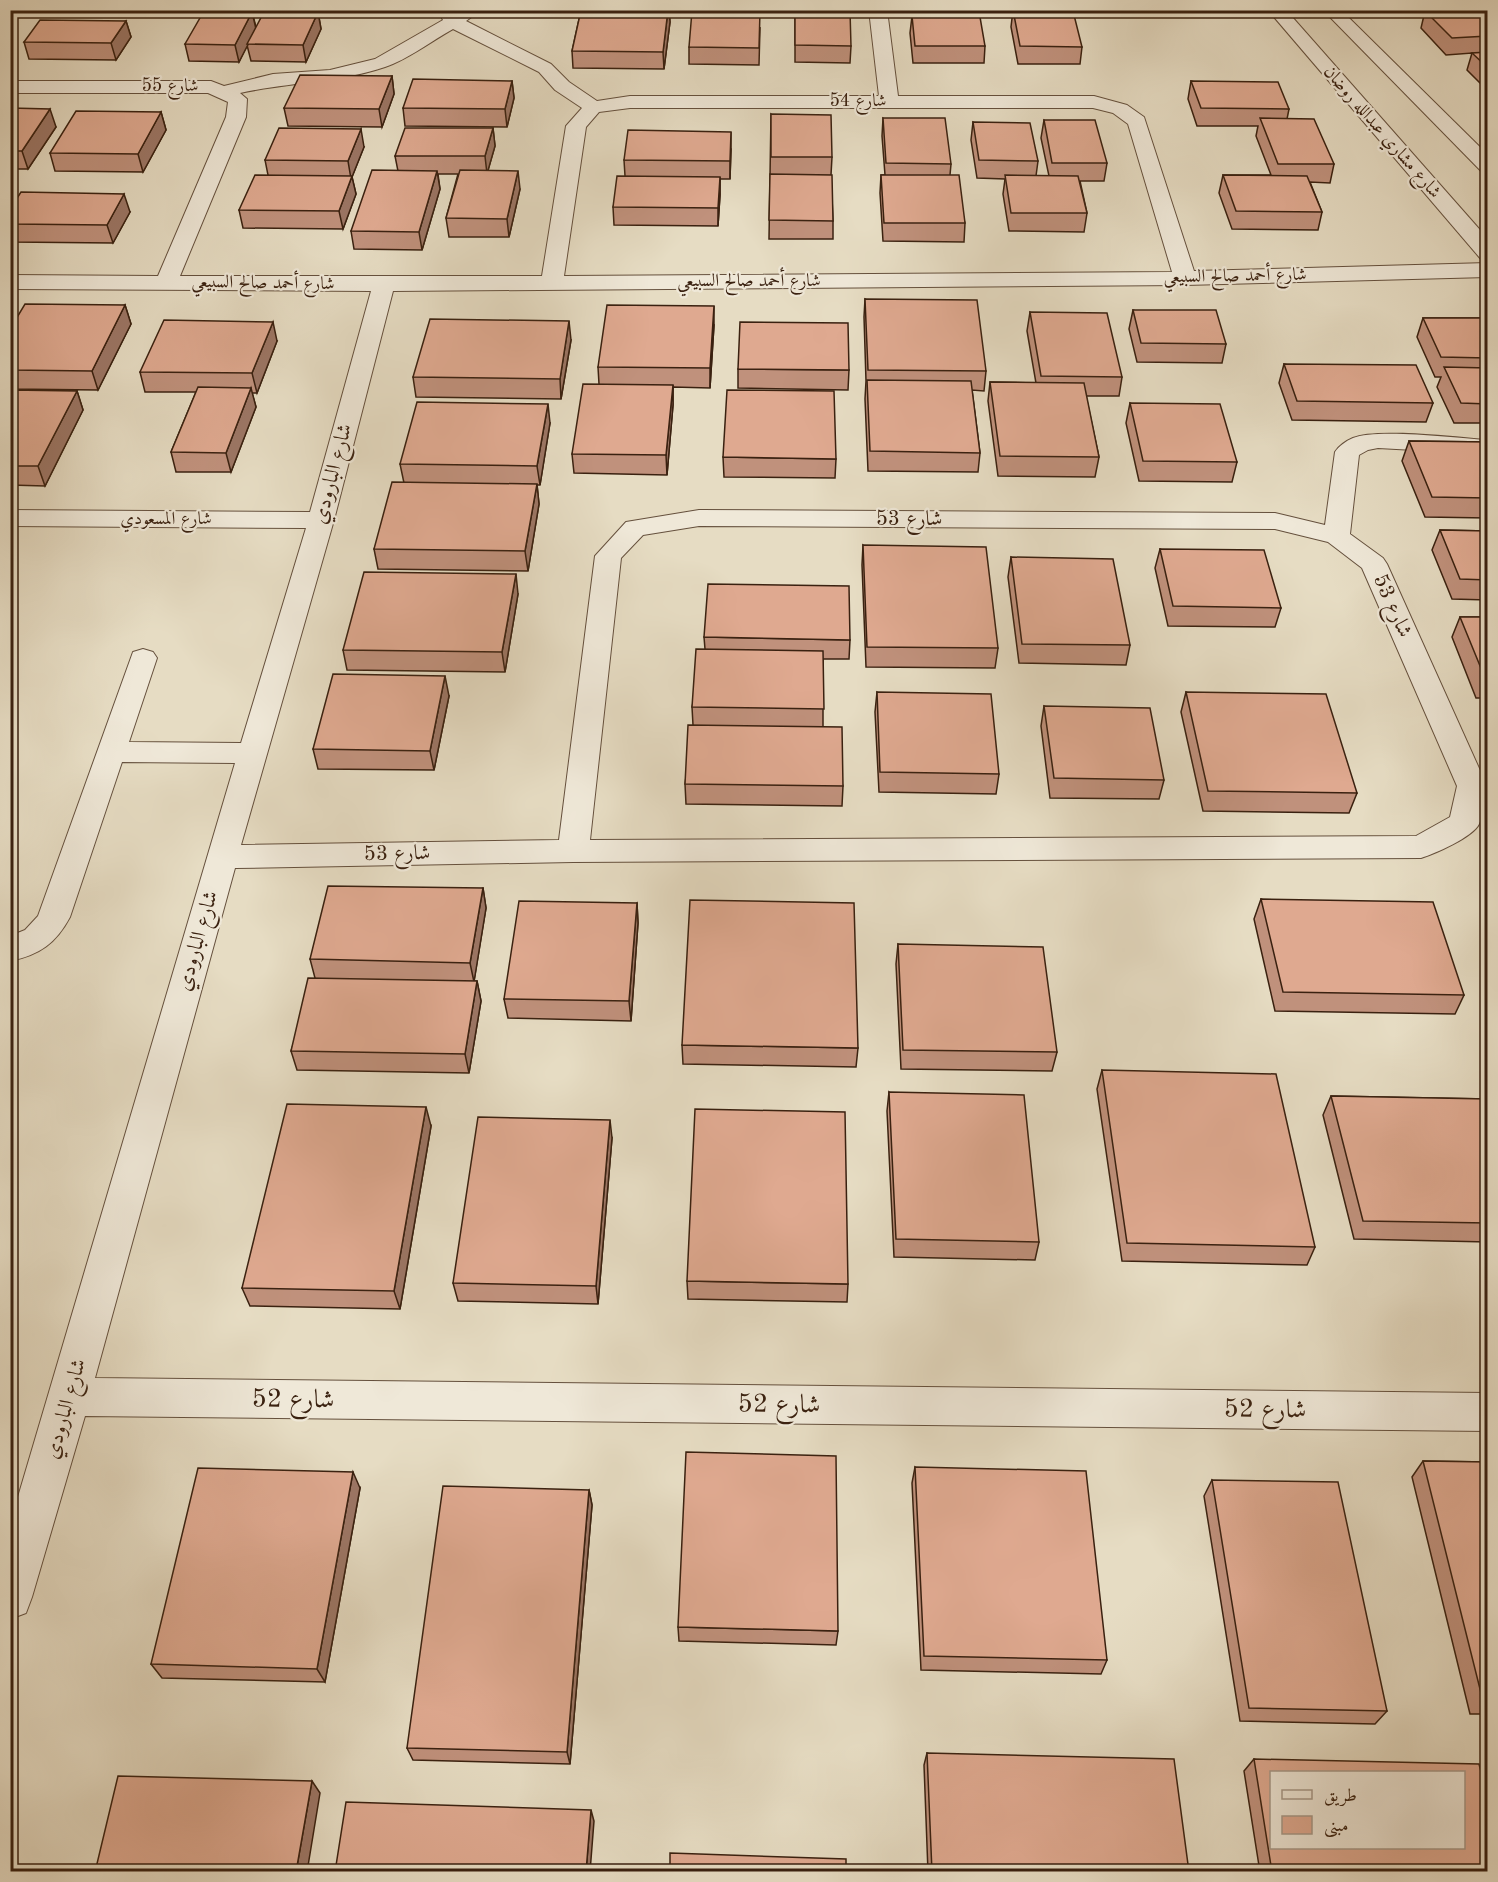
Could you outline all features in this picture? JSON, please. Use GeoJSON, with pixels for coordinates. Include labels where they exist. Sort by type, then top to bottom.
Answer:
{"type":"FeatureCollection","features":[{"type":"Feature","properties":{"kind":"street"},"geometry":{"type":"LineString","coordinates":[[221,92],[273,80],[330,76],[364,69],[381,63],[450,16],[473,10]]}},
{"type":"Feature","properties":{"kind":"street"},"geometry":{"type":"LineString","coordinates":[[878,10],[889,100]]}},
{"type":"Feature","properties":{"kind":"street","name":"شارع مشاري عبدالله روضان"},"geometry":{"type":"LineString","coordinates":[[1276,10],[1488,253]]}},
{"type":"Feature","properties":{"kind":"street"},"geometry":{"type":"LineString","coordinates":[[1362,10],[1337,17],[1401,102],[1464,143],[1488,167]]}},
{"type":"Feature","properties":{"kind":"street"},"geometry":{"type":"LineString","coordinates":[[450,16],[545,68],[562,86],[593,107],[576,126],[552,282]]}},
{"type":"Feature","properties":{"kind":"street","name":"شارع 55"},"geometry":{"type":"LineString","coordinates":[[10,87],[211,87],[238,99],[236,117],[167,282]]}},
{"type":"Feature","properties":{"kind":"street"},"geometry":{"type":"LineString","coordinates":[[1349,95],[1368,105],[1401,102]]}},
{"type":"Feature","properties":{"kind":"street","name":"شارع 54"},"geometry":{"type":"LineString","coordinates":[[593,107],[630,102],[889,100],[1094,102],[1120,108],[1137,121],[1185,278]]}},
{"type":"Feature","properties":{"kind":"street"},"geometry":{"type":"LineString","coordinates":[[1394,146],[1398,135],[1415,129],[1439,132],[1464,143]]}},
{"type":"Feature","properties":{"kind":"street","name":"شارع أحمد صالح السبيعي"},"geometry":{"type":"LineString","coordinates":[[10,282],[384,284],[1185,278],[1488,270]]}},
{"type":"Feature","properties":{"kind":"street","name":"شارع البارودي"},"geometry":{"type":"LineString","coordinates":[[10,1597],[70,1397],[222,857],[321,520],[384,284]]}},
{"type":"Feature","properties":{"kind":"street"},"geometry":{"type":"LineString","coordinates":[[1337,536],[1347,452],[1361,444],[1378,441],[1488,447]]}},
{"type":"Feature","properties":{"kind":"street","name":"شارع المسعودي"},"geometry":{"type":"LineString","coordinates":[[10,518],[321,520]]}},
{"type":"Feature","properties":{"kind":"street","name":"شارع 53"},"geometry":{"type":"LineString","coordinates":[[222,857],[573,851],[1421,847],[1464,823],[1472,786],[1374,564],[1337,536],[1275,521],[699,518],[635,528],[608,556],[573,851]]}},
{"type":"Feature","properties":{"kind":"street"},"geometry":{"type":"LineString","coordinates":[[10,950],[34,941],[48,928],[143,658]]}},
{"type":"Feature","properties":{"kind":"street"},"geometry":{"type":"LineString","coordinates":[[111,752],[252,753]]}},
{"type":"Feature","properties":{"kind":"street","name":"شارع 52"},"geometry":{"type":"LineString","coordinates":[[70,1397],[1488,1412]]}},
{"type":"Feature","properties":{"kind":"building"},"geometry":{"type":"Polygon","coordinates":[[[581,10],[668,10],[663,52],[572,51],[581,10]]]}},
{"type":"Feature","properties":{"kind":"building"},"geometry":{"type":"Polygon","coordinates":[[[795,10],[850,11],[851,46],[795,45],[795,10]]]}},
{"type":"Feature","properties":{"kind":"building"},"geometry":{"type":"Polygon","coordinates":[[[1013,10],[1073,11],[1082,47],[1020,46],[1013,10]]]}},
{"type":"Feature","properties":{"kind":"building"},"geometry":{"type":"Polygon","coordinates":[[[1488,10],[1488,36],[1452,38],[1425,11],[1488,10]]]}},
{"type":"Feature","properties":{"kind":"building"},"geometry":{"type":"Polygon","coordinates":[[[204,11],[252,12],[235,45],[185,44],[204,11]]]}},
{"type":"Feature","properties":{"kind":"building"},"geometry":{"type":"Polygon","coordinates":[[[692,11],[760,11],[759,48],[689,47],[692,11]]]}},
{"type":"Feature","properties":{"kind":"building"},"geometry":{"type":"Polygon","coordinates":[[[264,12],[318,12],[303,45],[247,44],[264,12]]]}},
{"type":"Feature","properties":{"kind":"building"},"geometry":{"type":"Polygon","coordinates":[[[912,16],[980,17],[985,46],[915,46],[912,16]]]}},
{"type":"Feature","properties":{"kind":"building"},"geometry":{"type":"Polygon","coordinates":[[[40,20],[126,21],[111,43],[24,42],[40,20]]]}},
{"type":"Feature","properties":{"kind":"building"},"geometry":{"type":"Polygon","coordinates":[[[1488,52],[1488,68],[1472,53],[1488,52]]]}},
{"type":"Feature","properties":{"kind":"building"},"geometry":{"type":"Polygon","coordinates":[[[300,75],[392,76],[379,109],[284,108],[300,75]]]}},
{"type":"Feature","properties":{"kind":"building"},"geometry":{"type":"Polygon","coordinates":[[[413,79],[512,81],[505,109],[403,108],[413,79]]]}},
{"type":"Feature","properties":{"kind":"building"},"geometry":{"type":"Polygon","coordinates":[[[1191,81],[1278,82],[1289,109],[1201,108],[1191,81]]]}},
{"type":"Feature","properties":{"kind":"building"},"geometry":{"type":"Polygon","coordinates":[[[10,108],[50,109],[22,151],[10,151],[10,108]]]}},
{"type":"Feature","properties":{"kind":"building"},"geometry":{"type":"Polygon","coordinates":[[[76,111],[161,112],[138,154],[50,153],[76,111]]]}},
{"type":"Feature","properties":{"kind":"building"},"geometry":{"type":"Polygon","coordinates":[[[771,114],[831,115],[832,157],[771,157],[771,114]]]}},
{"type":"Feature","properties":{"kind":"building"},"geometry":{"type":"Polygon","coordinates":[[[883,118],[945,118],[951,164],[886,163],[883,118]]]}},
{"type":"Feature","properties":{"kind":"building"},"geometry":{"type":"Polygon","coordinates":[[[1260,118],[1314,119],[1334,164],[1278,164],[1260,118]]]}},
{"type":"Feature","properties":{"kind":"building"},"geometry":{"type":"Polygon","coordinates":[[[1044,120],[1095,120],[1107,163],[1052,163],[1044,120]]]}},
{"type":"Feature","properties":{"kind":"building"},"geometry":{"type":"Polygon","coordinates":[[[973,122],[1030,123],[1038,161],[979,160],[973,122]]]}},
{"type":"Feature","properties":{"kind":"building"},"geometry":{"type":"Polygon","coordinates":[[[279,128],[361,129],[348,161],[265,160],[279,128]]]}},
{"type":"Feature","properties":{"kind":"building"},"geometry":{"type":"Polygon","coordinates":[[[405,128],[493,128],[485,156],[395,156],[405,128]]]}},
{"type":"Feature","properties":{"kind":"building"},"geometry":{"type":"Polygon","coordinates":[[[628,130],[731,132],[730,161],[624,160],[628,130]]]}},
{"type":"Feature","properties":{"kind":"building"},"geometry":{"type":"Polygon","coordinates":[[[372,170],[437,171],[419,232],[351,231],[372,170]]]}},
{"type":"Feature","properties":{"kind":"building"},"geometry":{"type":"Polygon","coordinates":[[[460,170],[518,171],[507,219],[446,218],[460,170]]]}},
{"type":"Feature","properties":{"kind":"building"},"geometry":{"type":"Polygon","coordinates":[[[770,174],[832,175],[833,221],[769,220],[770,174]]]}},
{"type":"Feature","properties":{"kind":"building"},"geometry":{"type":"Polygon","coordinates":[[[255,175],[352,176],[339,211],[239,210],[255,175]]]}},
{"type":"Feature","properties":{"kind":"building"},"geometry":{"type":"Polygon","coordinates":[[[881,175],[959,175],[965,223],[884,223],[881,175]]]}},
{"type":"Feature","properties":{"kind":"building"},"geometry":{"type":"Polygon","coordinates":[[[1005,175],[1078,176],[1087,213],[1011,213],[1005,175]]]}},
{"type":"Feature","properties":{"kind":"building"},"geometry":{"type":"Polygon","coordinates":[[[1223,175],[1307,176],[1322,212],[1236,211],[1223,175]]]}},
{"type":"Feature","properties":{"kind":"building"},"geometry":{"type":"Polygon","coordinates":[[[617,176],[720,177],[718,208],[613,207],[617,176]]]}},
{"type":"Feature","properties":{"kind":"building"},"geometry":{"type":"Polygon","coordinates":[[[21,192],[124,194],[107,225],[10,224],[10,209],[21,192]]]}},
{"type":"Feature","properties":{"kind":"building"},"geometry":{"type":"Polygon","coordinates":[[[865,299],[977,300],[986,371],[868,370],[865,299]]]}},
{"type":"Feature","properties":{"kind":"building"},"geometry":{"type":"Polygon","coordinates":[[[25,304],[125,305],[92,371],[10,370],[10,329],[25,304]]]}},
{"type":"Feature","properties":{"kind":"building"},"geometry":{"type":"Polygon","coordinates":[[[607,305],[714,306],[710,368],[598,367],[607,305]]]}},
{"type":"Feature","properties":{"kind":"building"},"geometry":{"type":"Polygon","coordinates":[[[1133,310],[1216,310],[1226,344],[1141,343],[1133,310]]]}},
{"type":"Feature","properties":{"kind":"building"},"geometry":{"type":"Polygon","coordinates":[[[1030,312],[1107,313],[1122,377],[1041,376],[1030,312]]]}},
{"type":"Feature","properties":{"kind":"building"},"geometry":{"type":"Polygon","coordinates":[[[1423,318],[1488,318],[1488,358],[1441,357],[1423,318]]]}},
{"type":"Feature","properties":{"kind":"building"},"geometry":{"type":"Polygon","coordinates":[[[430,319],[569,321],[560,379],[413,377],[430,319]]]}},
{"type":"Feature","properties":{"kind":"building"},"geometry":{"type":"Polygon","coordinates":[[[164,320],[273,322],[252,373],[140,372],[164,320]]]}},
{"type":"Feature","properties":{"kind":"building"},"geometry":{"type":"Polygon","coordinates":[[[740,322],[848,323],[849,370],[738,369],[740,322]]]}},
{"type":"Feature","properties":{"kind":"building"},"geometry":{"type":"Polygon","coordinates":[[[1284,364],[1416,365],[1433,403],[1297,401],[1284,364]]]}},
{"type":"Feature","properties":{"kind":"building"},"geometry":{"type":"Polygon","coordinates":[[[1444,367],[1488,368],[1488,404],[1461,403],[1444,367]]]}},
{"type":"Feature","properties":{"kind":"building"},"geometry":{"type":"Polygon","coordinates":[[[867,380],[971,381],[980,453],[870,451],[867,380]]]}},
{"type":"Feature","properties":{"kind":"building"},"geometry":{"type":"Polygon","coordinates":[[[990,382],[1084,383],[1099,457],[1000,456],[990,382]]]}},
{"type":"Feature","properties":{"kind":"building"},"geometry":{"type":"Polygon","coordinates":[[[583,384],[673,385],[666,455],[572,454],[583,384]]]}},
{"type":"Feature","properties":{"kind":"building"},"geometry":{"type":"Polygon","coordinates":[[[198,387],[251,388],[226,453],[171,452],[198,387]]]}},
{"type":"Feature","properties":{"kind":"building"},"geometry":{"type":"Polygon","coordinates":[[[10,390],[77,391],[38,466],[10,466],[10,390]]]}},
{"type":"Feature","properties":{"kind":"building"},"geometry":{"type":"Polygon","coordinates":[[[727,390],[834,391],[836,459],[723,457],[727,390]]]}},
{"type":"Feature","properties":{"kind":"building"},"geometry":{"type":"Polygon","coordinates":[[[417,402],[548,404],[537,466],[400,464],[417,402]]]}},
{"type":"Feature","properties":{"kind":"building"},"geometry":{"type":"Polygon","coordinates":[[[1130,403],[1220,404],[1237,462],[1143,461],[1130,403]]]}},
{"type":"Feature","properties":{"kind":"building"},"geometry":{"type":"Polygon","coordinates":[[[1409,441],[1488,442],[1488,498],[1432,497],[1409,441]]]}},
{"type":"Feature","properties":{"kind":"building"},"geometry":{"type":"Polygon","coordinates":[[[392,482],[537,484],[525,551],[374,549],[392,482]]]}},
{"type":"Feature","properties":{"kind":"building"},"geometry":{"type":"Polygon","coordinates":[[[1440,530],[1488,531],[1488,580],[1460,579],[1440,530]]]}},
{"type":"Feature","properties":{"kind":"building"},"geometry":{"type":"Polygon","coordinates":[[[863,545],[986,547],[998,648],[867,647],[863,545]]]}},
{"type":"Feature","properties":{"kind":"building"},"geometry":{"type":"Polygon","coordinates":[[[1160,549],[1264,550],[1281,608],[1173,606],[1160,549]]]}},
{"type":"Feature","properties":{"kind":"building"},"geometry":{"type":"Polygon","coordinates":[[[1011,557],[1113,559],[1130,645],[1022,644],[1011,557]]]}},
{"type":"Feature","properties":{"kind":"building"},"geometry":{"type":"Polygon","coordinates":[[[364,572],[516,574],[502,652],[343,650],[364,572]]]}},
{"type":"Feature","properties":{"kind":"building"},"geometry":{"type":"Polygon","coordinates":[[[708,584],[849,586],[850,640],[704,637],[708,584]]]}},
{"type":"Feature","properties":{"kind":"building"},"geometry":{"type":"Polygon","coordinates":[[[1460,617],[1488,617],[1488,678],[1485,678],[1460,617]]]}},
{"type":"Feature","properties":{"kind":"building"},"geometry":{"type":"Polygon","coordinates":[[[696,649],[823,651],[824,709],[692,707],[696,649]]]}},
{"type":"Feature","properties":{"kind":"building"},"geometry":{"type":"Polygon","coordinates":[[[333,674],[445,676],[430,751],[313,749],[333,674]]]}},
{"type":"Feature","properties":{"kind":"building"},"geometry":{"type":"Polygon","coordinates":[[[877,692],[991,694],[999,774],[880,772],[877,692]]]}},
{"type":"Feature","properties":{"kind":"building"},"geometry":{"type":"Polygon","coordinates":[[[1186,692],[1326,694],[1357,793],[1208,791],[1186,692]]]}},
{"type":"Feature","properties":{"kind":"building"},"geometry":{"type":"Polygon","coordinates":[[[1044,706],[1150,708],[1164,780],[1054,778],[1044,706]]]}},
{"type":"Feature","properties":{"kind":"building"},"geometry":{"type":"Polygon","coordinates":[[[688,725],[842,727],[843,786],[685,784],[688,725]]]}},
{"type":"Feature","properties":{"kind":"building"},"geometry":{"type":"Polygon","coordinates":[[[328,886],[483,888],[470,963],[310,959],[328,886]]]}},
{"type":"Feature","properties":{"kind":"building"},"geometry":{"type":"Polygon","coordinates":[[[1261,899],[1433,902],[1464,995],[1283,992],[1261,899]]]}},
{"type":"Feature","properties":{"kind":"building"},"geometry":{"type":"Polygon","coordinates":[[[690,900],[854,903],[858,1048],[682,1045],[690,900]]]}},
{"type":"Feature","properties":{"kind":"building"},"geometry":{"type":"Polygon","coordinates":[[[519,901],[637,903],[629,1001],[504,999],[519,901]]]}},
{"type":"Feature","properties":{"kind":"building"},"geometry":{"type":"Polygon","coordinates":[[[898,944],[1043,947],[1057,1052],[903,1050],[898,944]]]}},
{"type":"Feature","properties":{"kind":"building"},"geometry":{"type":"Polygon","coordinates":[[[308,978],[477,981],[465,1054],[291,1051],[308,978]]]}},
{"type":"Feature","properties":{"kind":"building"},"geometry":{"type":"Polygon","coordinates":[[[1102,1070],[1276,1074],[1315,1247],[1127,1243],[1102,1070]]]}},
{"type":"Feature","properties":{"kind":"building"},"geometry":{"type":"Polygon","coordinates":[[[889,1092],[1024,1095],[1039,1242],[896,1239],[889,1092]]]}},
{"type":"Feature","properties":{"kind":"building"},"geometry":{"type":"Polygon","coordinates":[[[1331,1096],[1488,1099],[1488,1223],[1363,1221],[1331,1096]]]}},
{"type":"Feature","properties":{"kind":"building"},"geometry":{"type":"Polygon","coordinates":[[[287,1104],[426,1107],[394,1291],[242,1288],[287,1104]]]}},
{"type":"Feature","properties":{"kind":"building"},"geometry":{"type":"Polygon","coordinates":[[[695,1109],[845,1112],[848,1284],[687,1281],[695,1109]]]}},
{"type":"Feature","properties":{"kind":"building"},"geometry":{"type":"Polygon","coordinates":[[[478,1117],[610,1120],[596,1286],[453,1283],[478,1117]]]}},
{"type":"Feature","properties":{"kind":"building"},"geometry":{"type":"Polygon","coordinates":[[[686,1452],[836,1456],[838,1631],[678,1627],[686,1452]]]}},
{"type":"Feature","properties":{"kind":"building"},"geometry":{"type":"Polygon","coordinates":[[[1423,1461],[1488,1462],[1488,1701],[1483,1701],[1423,1461]]]}},
{"type":"Feature","properties":{"kind":"building"},"geometry":{"type":"Polygon","coordinates":[[[915,1467],[1086,1471],[1107,1660],[924,1656],[915,1467]]]}},
{"type":"Feature","properties":{"kind":"building"},"geometry":{"type":"Polygon","coordinates":[[[198,1468],[353,1472],[317,1669],[151,1664],[198,1468]]]}},
{"type":"Feature","properties":{"kind":"building"},"geometry":{"type":"Polygon","coordinates":[[[1212,1480],[1338,1482],[1387,1711],[1249,1708],[1212,1480]]]}},
{"type":"Feature","properties":{"kind":"building"},"geometry":{"type":"Polygon","coordinates":[[[443,1486],[589,1490],[567,1752],[407,1748],[443,1486]]]}},
{"type":"Feature","properties":{"kind":"building"},"geometry":{"type":"Polygon","coordinates":[[[927,1753],[1174,1759],[1189,1872],[932,1872],[927,1753]]]}},
{"type":"Feature","properties":{"kind":"building"},"geometry":{"type":"Polygon","coordinates":[[[1254,1759],[1479,1764],[1488,1799],[1488,1872],[1272,1872],[1254,1759]]]}},
{"type":"Feature","properties":{"kind":"building"},"geometry":{"type":"Polygon","coordinates":[[[118,1776],[312,1781],[296,1872],[95,1872],[118,1776]]]}},
{"type":"Feature","properties":{"kind":"building"},"geometry":{"type":"Polygon","coordinates":[[[346,1802],[591,1810],[586,1872],[335,1872],[346,1802]]]}},
{"type":"Feature","properties":{"kind":"building"},"geometry":{"type":"Polygon","coordinates":[[[670,1853],[846,1859],[846,1872],[670,1872],[670,1853]]]}}]}
